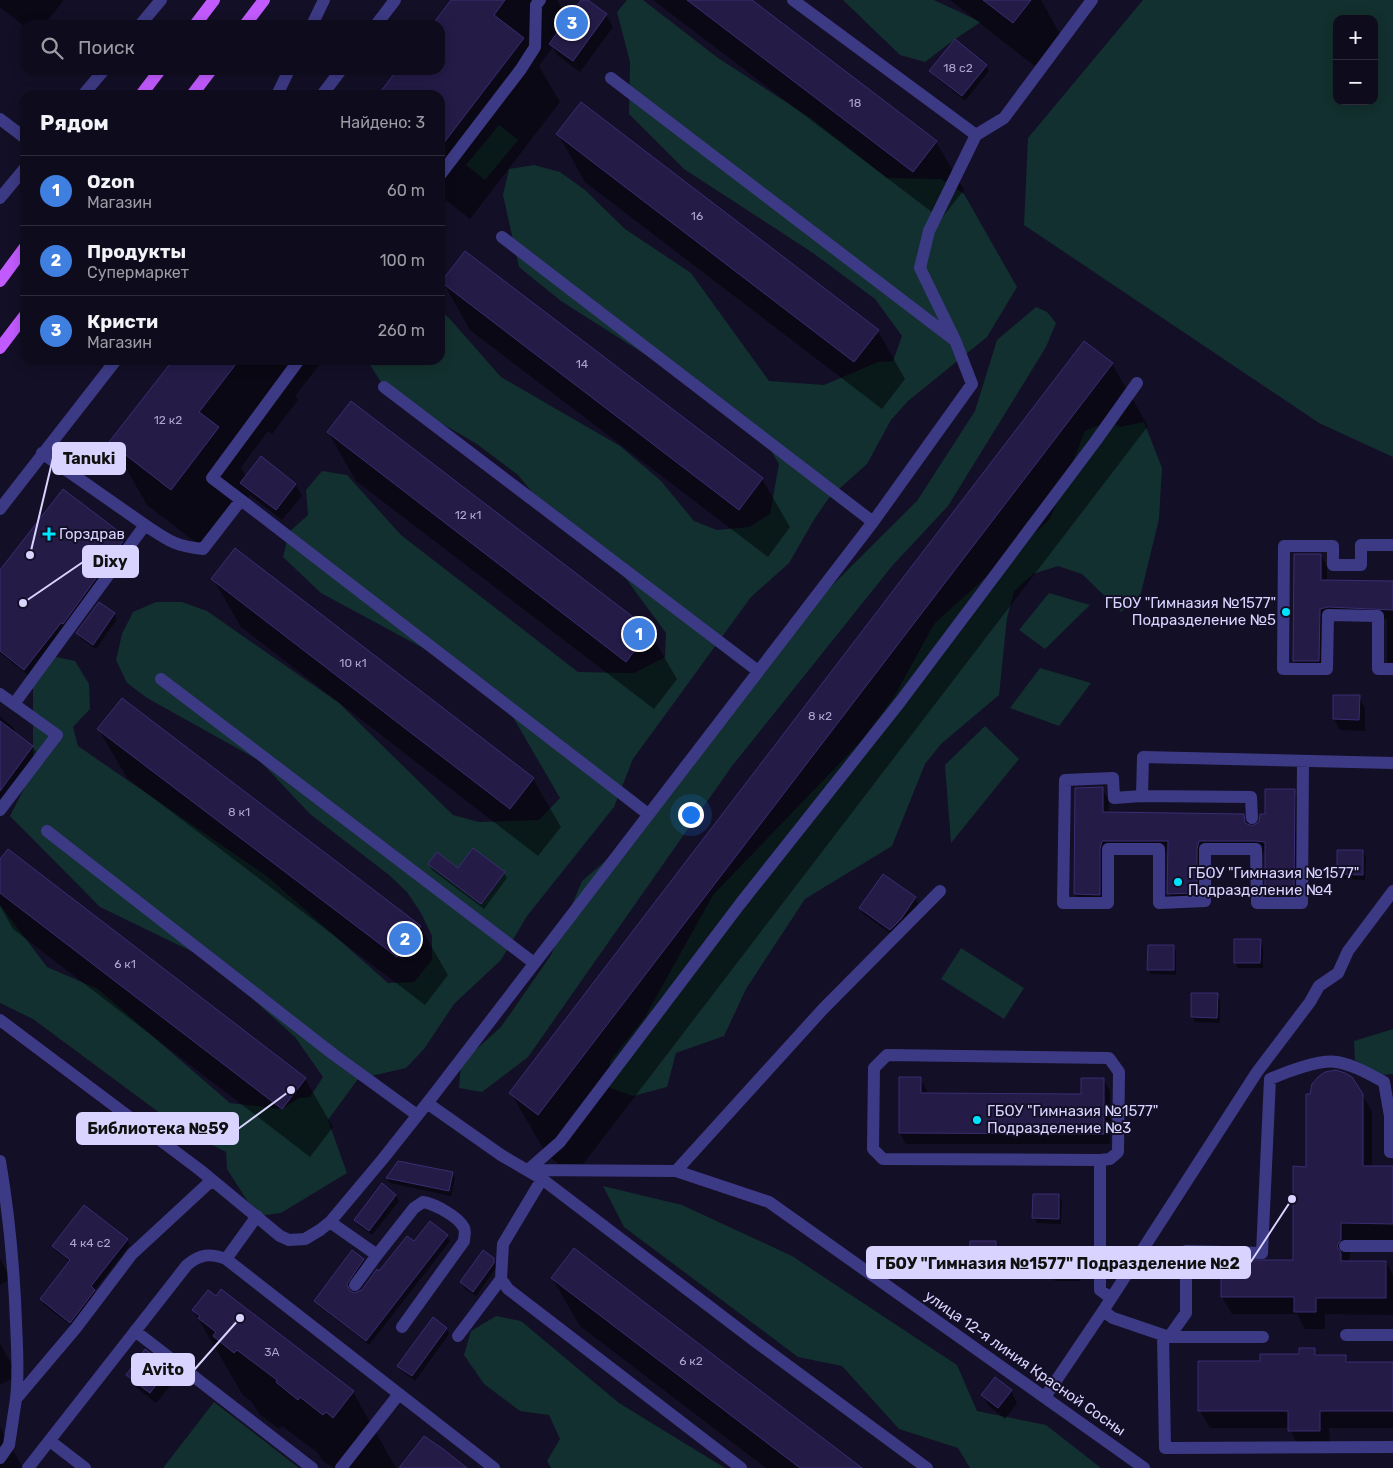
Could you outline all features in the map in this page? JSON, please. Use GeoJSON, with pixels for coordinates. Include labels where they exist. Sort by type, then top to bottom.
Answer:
{"type":"FeatureCollection","features":[{"type":"Feature","properties":{"kind":"main road"},"geometry":{"type":"LineString","coordinates":[[199,20],[214,0]]}},
{"type":"Feature","properties":{"kind":"main road"},"geometry":{"type":"LineString","coordinates":[[249,20],[264,0]]}},
{"type":"Feature","properties":{"kind":"main road"},"geometry":{"type":"LineString","coordinates":[[145,90],[156,75]]}},
{"type":"Feature","properties":{"kind":"main road"},"geometry":{"type":"LineString","coordinates":[[196,90],[207,75]]}},
{"type":"Feature","properties":{"kind":"main road"},"geometry":{"type":"LineString","coordinates":[[0,281],[20,255]]}},
{"type":"Feature","properties":{"kind":"main road"},"geometry":{"type":"LineString","coordinates":[[0,348],[20,322]]}},
{"type":"Feature","properties":{"kind":"street"},"geometry":{"type":"LineString","coordinates":[[144,20],[161,0]]}},
{"type":"Feature","properties":{"kind":"street"},"geometry":{"type":"LineString","coordinates":[[314,20],[324,0]]}},
{"type":"Feature","properties":{"kind":"street"},"geometry":{"type":"LineString","coordinates":[[380,20],[395,0]]}},
{"type":"Feature","properties":{"kind":"street"},"geometry":{"type":"LineString","coordinates":[[445,168],[521,69],[535,47],[536,5],[540,0]]}},
{"type":"Feature","properties":{"kind":"street"},"geometry":{"type":"LineString","coordinates":[[793,0],[976,135]]}},
{"type":"Feature","properties":{"kind":"street"},"geometry":{"type":"LineString","coordinates":[[0,1020],[212,1180],[280,1236],[289,1240],[304,1239],[330,1222],[427,1103],[873,522],[972,384],[955,340],[920,268],[929,231],[976,135],[1004,118],[1091,0]]}},
{"type":"Feature","properties":{"kind":"street"},"geometry":{"type":"LineString","coordinates":[[88,90],[100,75]]}},
{"type":"Feature","properties":{"kind":"street"},"geometry":{"type":"LineString","coordinates":[[279,90],[286,75]]}},
{"type":"Feature","properties":{"kind":"street"},"geometry":{"type":"LineString","coordinates":[[326,90],[337,75]]}},
{"type":"Feature","properties":{"kind":"street"},"geometry":{"type":"LineString","coordinates":[[611,78],[955,340]]}},
{"type":"Feature","properties":{"kind":"street"},"geometry":{"type":"LineString","coordinates":[[0,119],[20,134]]}},
{"type":"Feature","properties":{"kind":"street"},"geometry":{"type":"LineString","coordinates":[[0,198],[20,174]]}},
{"type":"Feature","properties":{"kind":"street"},"geometry":{"type":"LineString","coordinates":[[502,237],[873,522]]}},
{"type":"Feature","properties":{"kind":"street"},"geometry":{"type":"LineString","coordinates":[[0,508],[112,365]]}},
{"type":"Feature","properties":{"kind":"street"},"geometry":{"type":"LineString","coordinates":[[295,365],[212,478],[648,814]]}},
{"type":"Feature","properties":{"kind":"street"},"geometry":{"type":"LineString","coordinates":[[528,1170],[560,1142],[740,904],[900,702],[1137,383]]}},
{"type":"Feature","properties":{"kind":"street"},"geometry":{"type":"LineString","coordinates":[[384,387],[758,672]]}},
{"type":"Feature","properties":{"kind":"street"},"geometry":{"type":"LineString","coordinates":[[42,453],[171,542],[188,547],[203,549],[242,500]]}},
{"type":"Feature","properties":{"kind":"street"},"geometry":{"type":"LineString","coordinates":[[14,704],[145,525]]}},
{"type":"Feature","properties":{"kind":"street"},"geometry":{"type":"LineString","coordinates":[[1393,545],[1361,545],[1361,565],[1333,565],[1333,546],[1284,546],[1283,669],[1328,670],[1328,615],[1378,616],[1378,669],[1393,669]]}},
{"type":"Feature","properties":{"kind":"street"},"geometry":{"type":"LineString","coordinates":[[161,679],[534,963]]}},
{"type":"Feature","properties":{"kind":"street"},"geometry":{"type":"LineString","coordinates":[[0,694],[57,736],[0,810]]}},
{"type":"Feature","properties":{"kind":"street"},"geometry":{"type":"LineString","coordinates":[[1142,796],[1143,757],[1393,763]]}},
{"type":"Feature","properties":{"kind":"street"},"geometry":{"type":"LineString","coordinates":[[1252,818],[1251,797],[1142,796],[1114,798],[1113,778],[1065,780],[1063,902],[1108,902],[1108,849],[1159,849],[1159,902],[1205,902],[1205,849],[1256,849],[1257,903],[1302,902],[1303,761]]}},
{"type":"Feature","properties":{"kind":"street"},"geometry":{"type":"LineString","coordinates":[[47,831],[326,1048],[417,1115]]}},
{"type":"Feature","properties":{"kind":"street"},"geometry":{"type":"LineString","coordinates":[[676,1171],[823,1009],[940,891]]}},
{"type":"Feature","properties":{"kind":"street"},"geometry":{"type":"LineString","coordinates":[[1045,1397],[1103,1311],[1257,1072],[1310,1002],[1319,986],[1338,973],[1348,951],[1393,892]]}},
{"type":"Feature","properties":{"kind":"street"},"geometry":{"type":"LineString","coordinates":[[887,1055],[1109,1058],[1118,1072],[1118,1152],[1110,1160],[1100,1160],[883,1159],[873,1149],[874,1068],[887,1055]]}},
{"type":"Feature","properties":{"kind":"street"},"geometry":{"type":"LineString","coordinates":[[1270,1079],[1302,1066],[1336,1062],[1360,1069],[1384,1082],[1390,1116],[1390,1152],[1393,1152]]}},
{"type":"Feature","properties":{"kind":"street"},"geometry":{"type":"LineString","coordinates":[[1257,1072],[1270,1079]]}},
{"type":"Feature","properties":{"kind":"street"},"geometry":{"type":"LineString","coordinates":[[1270,1079],[1262,1253],[1186,1251],[1186,1313],[1166,1336],[1165,1448],[1393,1447]]}},
{"type":"Feature","properties":{"kind":"street"},"geometry":{"type":"LineString","coordinates":[[427,1103],[501,1155],[542,1179],[756,1342],[927,1468]]}},
{"type":"Feature","properties":{"kind":"street"},"geometry":{"type":"LineString","coordinates":[[1100,1160],[1100,1290],[1111,1298]]}},
{"type":"Feature","properties":{"kind":"street"},"geometry":{"type":"LineString","coordinates":[[0,1161],[5,1189],[14,1290],[18,1381],[9,1445],[0,1458]]}},
{"type":"Feature","properties":{"kind":"street","name":"улица 12-я линия Красной Сосны"},"geometry":{"type":"LineString","coordinates":[[528,1170],[676,1171],[769,1202],[1144,1468]]}},
{"type":"Feature","properties":{"kind":"street"},"geometry":{"type":"LineString","coordinates":[[458,1336],[501,1279],[503,1244],[542,1179]]}},
{"type":"Feature","properties":{"kind":"street"},"geometry":{"type":"LineString","coordinates":[[16,1399],[76,1328],[132,1254],[212,1180]]}},
{"type":"Feature","properties":{"kind":"street"},"geometry":{"type":"LineString","coordinates":[[355,1285],[414,1208],[423,1202],[433,1204],[461,1222],[465,1230],[464,1241],[402,1327]]}},
{"type":"Feature","properties":{"kind":"street"},"geometry":{"type":"LineString","coordinates":[[226,1260],[257,1216]]}},
{"type":"Feature","properties":{"kind":"street"},"geometry":{"type":"LineString","coordinates":[[330,1222],[378,1255]]}},
{"type":"Feature","properties":{"kind":"street"},"geometry":{"type":"LineString","coordinates":[[1345,1246],[1393,1246]]}},
{"type":"Feature","properties":{"kind":"street"},"geometry":{"type":"LineString","coordinates":[[28,1468],[186,1265],[203,1255],[216,1255],[226,1260],[494,1468]]}},
{"type":"Feature","properties":{"kind":"street"},"geometry":{"type":"LineString","coordinates":[[501,1279],[508,1289],[741,1468]]}},
{"type":"Feature","properties":{"kind":"street"},"geometry":{"type":"LineString","coordinates":[[1103,1311],[1113,1318],[1166,1336],[1264,1337]]}},
{"type":"Feature","properties":{"kind":"street"},"geometry":{"type":"LineString","coordinates":[[135,1331],[312,1468]]}},
{"type":"Feature","properties":{"kind":"street"},"geometry":{"type":"LineString","coordinates":[[1346,1335],[1393,1335]]}},
{"type":"Feature","properties":{"kind":"street"},"geometry":{"type":"LineString","coordinates":[[341,1468],[399,1394]]}},
{"type":"Feature","properties":{"kind":"street"},"geometry":{"type":"LineString","coordinates":[[50,1441],[85,1468]]}},
{"type":"Feature","properties":{"kind":"green space"},"geometry":{"type":"Polygon","coordinates":[[[627,0],[643,0],[718,58],[812,119],[887,178],[941,179],[964,194],[1017,287],[987,337],[908,401],[891,420],[867,464],[829,498],[789,563],[751,597],[633,759],[614,807],[527,916],[501,960],[454,1004],[424,1049],[406,1068],[358,1079],[328,1120],[347,1173],[281,1213],[257,1216],[227,1169],[226,1152],[184,1131],[33,1019],[0,1003],[0,905],[47,967],[98,989],[230,1103],[282,1109],[299,1098],[310,1097],[323,1077],[295,1037],[219,969],[197,954],[100,907],[10,816],[33,771],[33,677],[47,655],[75,661],[89,684],[90,709],[73,727],[78,746],[268,877],[388,983],[414,982],[432,960],[432,936],[421,913],[407,892],[389,875],[310,814],[260,761],[147,698],[127,683],[116,660],[122,634],[133,612],[156,602],[182,602],[207,611],[339,703],[453,815],[479,822],[539,820],[560,798],[503,700],[484,681],[321,593],[283,557],[289,532],[308,515],[306,490],[322,471],[347,475],[401,535],[578,672],[634,673],[665,657],[666,633],[621,572],[544,507],[518,475],[477,444],[403,401],[384,387],[370,365],[445,365],[445,314],[501,377],[620,446],[661,481],[694,521],[717,530],[749,527],[770,514],[779,464],[767,444],[707,394],[561,301],[519,267],[503,195],[509,169],[534,165],[560,172],[585,190],[625,229],[691,273],[769,381],[824,385],[878,362],[893,361],[902,336],[875,299],[813,253],[684,169],[629,114],[630,62],[617,12],[627,0]]]}},
{"type":"Feature","properties":{"kind":"green space"},"geometry":{"type":"Polygon","coordinates":[[[843,0],[934,0],[981,22],[925,62],[900,55],[843,0]]]}},
{"type":"Feature","properties":{"kind":"green space"},"geometry":{"type":"Polygon","coordinates":[[[1143,0],[1393,0],[1393,457],[1319,423],[1024,225],[1028,138],[1143,0]]]}},
{"type":"Feature","properties":{"kind":"green space"},"geometry":{"type":"Polygon","coordinates":[[[499,125],[518,140],[485,180],[466,165],[499,125]]]}},
{"type":"Feature","properties":{"kind":"green space"},"geometry":{"type":"Polygon","coordinates":[[[1036,307],[1047,312],[1056,323],[1046,347],[948,506],[892,566],[732,766],[528,1057],[482,1092],[459,1088],[461,1063],[501,1027],[551,955],[582,881],[645,827],[758,672],[767,650],[917,501],[975,411],[997,340],[1036,307]]]}},
{"type":"Feature","properties":{"kind":"green space"},"geometry":{"type":"Polygon","coordinates":[[[1109,421],[1120,427],[1144,422],[1162,468],[1159,519],[1141,593],[1121,612],[1082,574],[1058,566],[1033,574],[1014,591],[1007,618],[999,695],[941,744],[925,764],[892,846],[805,899],[746,989],[724,1036],[676,1053],[667,1087],[633,1096],[610,1088],[610,1061],[645,1017],[713,895],[861,741],[894,697],[934,624],[1050,519],[1085,431],[1109,421]]]}},
{"type":"Feature","properties":{"kind":"green space"},"geometry":{"type":"Polygon","coordinates":[[[1049,593],[1090,605],[1045,649],[1019,630],[1049,593]]]}},
{"type":"Feature","properties":{"kind":"green space"},"geometry":{"type":"Polygon","coordinates":[[[1040,668],[1091,683],[1059,726],[1010,708],[1040,668]]]}},
{"type":"Feature","properties":{"kind":"green space"},"geometry":{"type":"Polygon","coordinates":[[[985,726],[1019,759],[951,843],[945,765],[985,726]]]}},
{"type":"Feature","properties":{"kind":"green space"},"geometry":{"type":"Polygon","coordinates":[[[961,948],[1024,988],[1004,1019],[941,979],[961,948]]]}},
{"type":"Feature","properties":{"kind":"green space"},"geometry":{"type":"Polygon","coordinates":[[[1393,1029],[1393,1074],[1382,1075],[1355,1060],[1354,1041],[1393,1029]]]}},
{"type":"Feature","properties":{"kind":"green space"},"geometry":{"type":"Polygon","coordinates":[[[603,1186],[682,1205],[792,1256],[957,1365],[977,1411],[1046,1425],[1101,1468],[970,1468],[958,1448],[899,1429],[842,1366],[798,1357],[624,1227],[603,1186]]]}},
{"type":"Feature","properties":{"kind":"green space"},"geometry":{"type":"Polygon","coordinates":[[[496,1316],[521,1321],[619,1403],[725,1468],[551,1468],[547,1461],[560,1439],[549,1415],[520,1411],[484,1384],[464,1355],[471,1331],[496,1316]]]}},
{"type":"Feature","properties":{"kind":"green space"},"geometry":{"type":"Polygon","coordinates":[[[214,1402],[299,1468],[163,1468],[214,1402]]]}},
{"type":"Feature","properties":{"kind":"building"},"geometry":{"type":"Polygon","coordinates":[[[451,0],[505,0],[494,15],[524,38],[445,141],[445,90],[382,90],[393,75],[445,75],[445,20],[436,20],[451,0]]]}},
{"type":"Feature","properties":{"kind":"building"},"geometry":{"type":"Polygon","coordinates":[[[581,0],[588,0],[607,14],[573,61],[549,44],[581,0]]]}},
{"type":"Feature","properties":{"kind":"building"},"geometry":{"type":"Polygon","coordinates":[[[687,0],[752,0],[937,141],[913,172],[687,0]]]}},
{"type":"Feature","properties":{"kind":"building"},"geometry":{"type":"Polygon","coordinates":[[[983,0],[1031,0],[1013,23],[983,0]]]}},
{"type":"Feature","properties":{"kind":"building"},"geometry":{"type":"Polygon","coordinates":[[[955,39],[987,65],[962,96],[929,71],[955,39]]]}},
{"type":"Feature","properties":{"kind":"building"},"geometry":{"type":"Polygon","coordinates":[[[581,102],[879,330],[854,362],[556,134],[581,102]]]}},
{"type":"Feature","properties":{"kind":"building"},"geometry":{"type":"Polygon","coordinates":[[[465,251],[763,478],[739,510],[445,285],[445,277],[465,251]]]}},
{"type":"Feature","properties":{"kind":"building"},"geometry":{"type":"Polygon","coordinates":[[[1084,341],[1113,363],[538,1115],[509,1093],[1084,341]]]}},
{"type":"Feature","properties":{"kind":"building"},"geometry":{"type":"Polygon","coordinates":[[[169,365],[235,365],[199,412],[219,427],[171,490],[109,442],[169,365]]]}},
{"type":"Feature","properties":{"kind":"building"},"geometry":{"type":"Polygon","coordinates":[[[351,401],[650,630],[626,662],[327,432],[351,401]]]}},
{"type":"Feature","properties":{"kind":"building"},"geometry":{"type":"Polygon","coordinates":[[[261,456],[296,484],[276,510],[240,483],[261,456]]]}},
{"type":"Feature","properties":{"kind":"building"},"geometry":{"type":"Polygon","coordinates":[[[63,489],[126,537],[63,624],[61,623],[24,670],[0,651],[0,570],[63,489]]]}},
{"type":"Feature","properties":{"kind":"building"},"geometry":{"type":"Polygon","coordinates":[[[235,548],[534,778],[510,809],[211,579],[235,548]]]}},
{"type":"Feature","properties":{"kind":"building"},"geometry":{"type":"Polygon","coordinates":[[[1294,554],[1321,554],[1321,580],[1393,581],[1393,610],[1328,607],[1320,609],[1319,661],[1293,661],[1294,554]]]}},
{"type":"Feature","properties":{"kind":"building"},"geometry":{"type":"Polygon","coordinates":[[[99,602],[115,613],[93,645],[76,633],[99,602]]]}},
{"type":"Feature","properties":{"kind":"building"},"geometry":{"type":"Polygon","coordinates":[[[1333,695],[1360,695],[1359,720],[1333,719],[1333,695]]]}},
{"type":"Feature","properties":{"kind":"building"},"geometry":{"type":"Polygon","coordinates":[[[122,698],[421,926],[397,957],[97,729],[122,698]]]}},
{"type":"Feature","properties":{"kind":"building"},"geometry":{"type":"Polygon","coordinates":[[[0,721],[33,746],[0,791],[0,721]]]}},
{"type":"Feature","properties":{"kind":"building"},"geometry":{"type":"Polygon","coordinates":[[[1103,787],[1103,812],[1244,814],[1245,823],[1252,826],[1259,822],[1260,814],[1265,814],[1265,789],[1295,789],[1294,895],[1265,895],[1265,842],[1256,841],[1199,841],[1197,849],[1197,893],[1167,894],[1168,841],[1102,841],[1100,849],[1100,895],[1074,894],[1075,788],[1103,787]]]}},
{"type":"Feature","properties":{"kind":"building"},"geometry":{"type":"Polygon","coordinates":[[[473,848],[505,872],[481,904],[428,864],[437,852],[458,868],[473,848]]]}},
{"type":"Feature","properties":{"kind":"building"},"geometry":{"type":"Polygon","coordinates":[[[8,849],[306,1078],[282,1109],[0,893],[0,859],[8,849]]]}},
{"type":"Feature","properties":{"kind":"building"},"geometry":{"type":"Polygon","coordinates":[[[1337,850],[1363,850],[1363,875],[1337,874],[1337,850]]]}},
{"type":"Feature","properties":{"kind":"building"},"geometry":{"type":"Polygon","coordinates":[[[883,874],[916,897],[901,919],[890,930],[859,908],[883,874]]]}},
{"type":"Feature","properties":{"kind":"building"},"geometry":{"type":"Polygon","coordinates":[[[1234,939],[1261,939],[1260,963],[1234,963],[1234,939]]]}},
{"type":"Feature","properties":{"kind":"building"},"geometry":{"type":"Polygon","coordinates":[[[1148,945],[1174,945],[1174,970],[1147,970],[1148,945]]]}},
{"type":"Feature","properties":{"kind":"building"},"geometry":{"type":"Polygon","coordinates":[[[1191,993],[1218,993],[1217,1018],[1191,1017],[1191,993]]]}},
{"type":"Feature","properties":{"kind":"building"},"geometry":{"type":"Polygon","coordinates":[[[1336,1070],[1352,1077],[1363,1094],[1363,1166],[1393,1166],[1393,1224],[1341,1223],[1341,1239],[1337,1246],[1341,1253],[1341,1261],[1386,1261],[1386,1298],[1316,1298],[1316,1312],[1294,1312],[1294,1297],[1221,1297],[1221,1260],[1293,1260],[1293,1166],[1306,1167],[1306,1094],[1310,1094],[1312,1084],[1318,1077],[1325,1072],[1336,1070]]]}},
{"type":"Feature","properties":{"kind":"building"},"geometry":{"type":"Polygon","coordinates":[[[899,1077],[921,1077],[921,1093],[1081,1094],[1081,1078],[1104,1078],[1104,1134],[899,1133],[899,1077]]]}},
{"type":"Feature","properties":{"kind":"building"},"geometry":{"type":"Polygon","coordinates":[[[398,1161],[453,1172],[449,1191],[386,1178],[398,1161]]]}},
{"type":"Feature","properties":{"kind":"building"},"geometry":{"type":"Polygon","coordinates":[[[382,1183],[396,1195],[369,1231],[354,1220],[382,1183]]]}},
{"type":"Feature","properties":{"kind":"building"},"geometry":{"type":"Polygon","coordinates":[[[1033,1194],[1059,1194],[1059,1219],[1032,1218],[1033,1194]]]}},
{"type":"Feature","properties":{"kind":"building"},"geometry":{"type":"Polygon","coordinates":[[[84,1205],[128,1239],[91,1286],[95,1290],[70,1323],[40,1299],[70,1260],[52,1246],[84,1205]]]}},
{"type":"Feature","properties":{"kind":"building"},"geometry":{"type":"Polygon","coordinates":[[[430,1221],[448,1235],[366,1341],[314,1301],[352,1250],[364,1259],[347,1284],[350,1291],[355,1293],[362,1290],[377,1269],[379,1271],[407,1236],[414,1241],[430,1221]]]}},
{"type":"Feature","properties":{"kind":"building"},"geometry":{"type":"Polygon","coordinates":[[[970,1241],[996,1241],[996,1266],[969,1265],[970,1241]]]}},
{"type":"Feature","properties":{"kind":"building"},"geometry":{"type":"Polygon","coordinates":[[[574,1248],[862,1468],[800,1468],[551,1278],[574,1248]]]}},
{"type":"Feature","properties":{"kind":"building"},"geometry":{"type":"Polygon","coordinates":[[[483,1250],[494,1258],[494,1263],[473,1292],[460,1282],[483,1250]]]}},
{"type":"Feature","properties":{"kind":"building"},"geometry":{"type":"Polygon","coordinates":[[[221,1289],[354,1391],[333,1418],[326,1412],[323,1415],[300,1397],[298,1400],[276,1382],[277,1380],[237,1350],[234,1353],[213,1336],[216,1332],[198,1318],[200,1316],[192,1310],[208,1290],[216,1296],[221,1289]]]}},
{"type":"Feature","properties":{"kind":"building"},"geometry":{"type":"Polygon","coordinates":[[[433,1317],[447,1328],[412,1376],[397,1366],[433,1317]]]}},
{"type":"Feature","properties":{"kind":"building"},"geometry":{"type":"Polygon","coordinates":[[[1299,1348],[1315,1348],[1315,1355],[1346,1355],[1346,1362],[1393,1362],[1393,1411],[1320,1411],[1320,1431],[1288,1431],[1288,1411],[1198,1411],[1198,1361],[1260,1361],[1260,1354],[1299,1354],[1299,1348]]]}},
{"type":"Feature","properties":{"kind":"building"},"geometry":{"type":"Polygon","coordinates":[[[145,1349],[169,1368],[150,1393],[126,1375],[145,1349]]]}},
{"type":"Feature","properties":{"kind":"building"},"geometry":{"type":"Polygon","coordinates":[[[995,1377],[1012,1390],[998,1408],[981,1395],[995,1377]]]}},
{"type":"Feature","properties":{"kind":"building"},"geometry":{"type":"Polygon","coordinates":[[[424,1436],[443,1449],[467,1468],[399,1468],[424,1436]]]}},
{"type":"Feature","properties":{"kind":"place","name":"Кристи"},"geometry":{"type":"Point","coordinates":[572,23]}},
{"type":"Feature","properties":{"kind":"place","name":"Горздрав"},"geometry":{"type":"Point","coordinates":[49,534]}},
{"type":"Feature","properties":{"kind":"place","name":"Tanuki"},"geometry":{"type":"Point","coordinates":[30,555]}},
{"type":"Feature","properties":{"kind":"place","name":"Dixy"},"geometry":{"type":"Point","coordinates":[23,603]}},
{"type":"Feature","properties":{"kind":"place","name":"ГБОУ \"Гимназия №1577\" Подразделение №5"},"geometry":{"type":"Point","coordinates":[1286,612]}},
{"type":"Feature","properties":{"kind":"place","name":"Ozon"},"geometry":{"type":"Point","coordinates":[639,634]}},
{"type":"Feature","properties":{"kind":"place","name":"ГБОУ \"Гимназия №1577\" Подразделение №4"},"geometry":{"type":"Point","coordinates":[1178,882]}},
{"type":"Feature","properties":{"kind":"place","name":"Продукты"},"geometry":{"type":"Point","coordinates":[405,939]}},
{"type":"Feature","properties":{"kind":"place","name":"Библиотека №59"},"geometry":{"type":"Point","coordinates":[291,1090]}},
{"type":"Feature","properties":{"kind":"place","name":"ГБОУ \"Гимназия №1577\" Подразделение №3"},"geometry":{"type":"Point","coordinates":[977,1120]}},
{"type":"Feature","properties":{"kind":"place","name":"ГБОУ \"Гимназия №1577\" Подразделение №2"},"geometry":{"type":"Point","coordinates":[1292,1199]}},
{"type":"Feature","properties":{"kind":"place","name":"Avito"},"geometry":{"type":"Point","coordinates":[240,1318]}}]}
